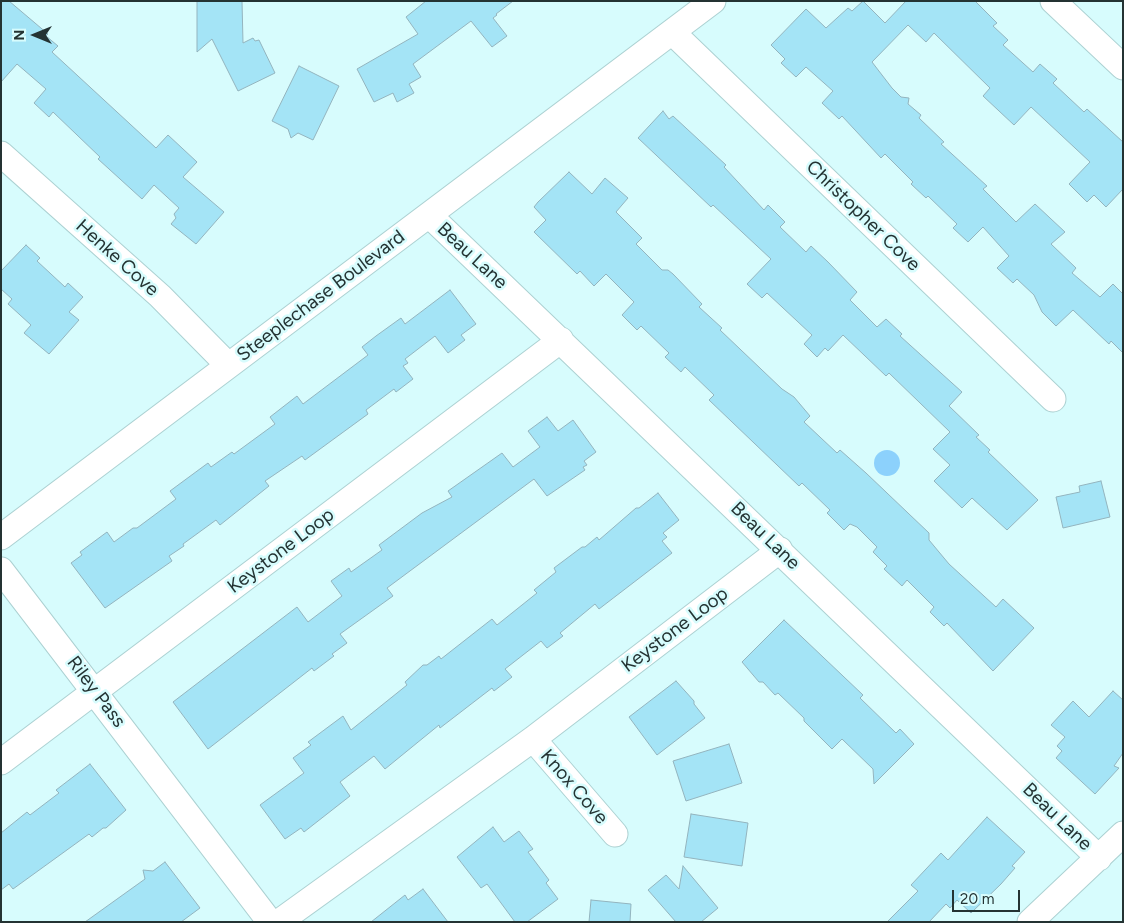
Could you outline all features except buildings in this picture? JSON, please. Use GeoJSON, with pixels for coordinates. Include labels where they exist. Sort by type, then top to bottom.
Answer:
{"type":"FeatureCollection","features":[{"type":"Feature","properties":{"kind":"street","name":"Steeplechase Boulevard"},"geometry":{"type":"LineString","coordinates":[[1,538],[713,1]]}},
{"type":"Feature","properties":{"kind":"street"},"geometry":{"type":"LineString","coordinates":[[1053,1],[1123,67]]}},
{"type":"Feature","properties":{"kind":"street","name":"Christopher Cove"},"geometry":{"type":"LineString","coordinates":[[672,32],[1053,399]]}},
{"type":"Feature","properties":{"kind":"street","name":"Henke Cove"},"geometry":{"type":"LineString","coordinates":[[1,154],[160,296],[228,365]]}},
{"type":"Feature","properties":{"kind":"street","name":"Beau Lane"},"geometry":{"type":"LineString","coordinates":[[429,216],[561,340],[1099,858]]}},
{"type":"Feature","properties":{"kind":"street","name":"Keystone Loop"},"geometry":{"type":"LineString","coordinates":[[1,762],[561,340]]}},
{"type":"Feature","properties":{"kind":"street","name":"Keystone Loop"},"geometry":{"type":"LineString","coordinates":[[279,922],[533,739],[780,550]]}},
{"type":"Feature","properties":{"kind":"street","name":"Riley Pass"},"geometry":{"type":"LineString","coordinates":[[1,570],[96,691],[188,816],[270,922]]}},
{"type":"Feature","properties":{"kind":"street","name":"Knox Cove"},"geometry":{"type":"LineString","coordinates":[[533,739],[614,834]]}},
{"type":"Feature","properties":{"kind":"street"},"geometry":{"type":"LineString","coordinates":[[1030,922],[1123,834]]}},
{"type":"Feature","properties":{"kind":"water"},"geometry":{"type":"Polygon","coordinates":[[[887,450],[896,454],[900,463],[896,472],[887,476],[878,472],[874,463],[878,454],[887,450]]]}}]}
